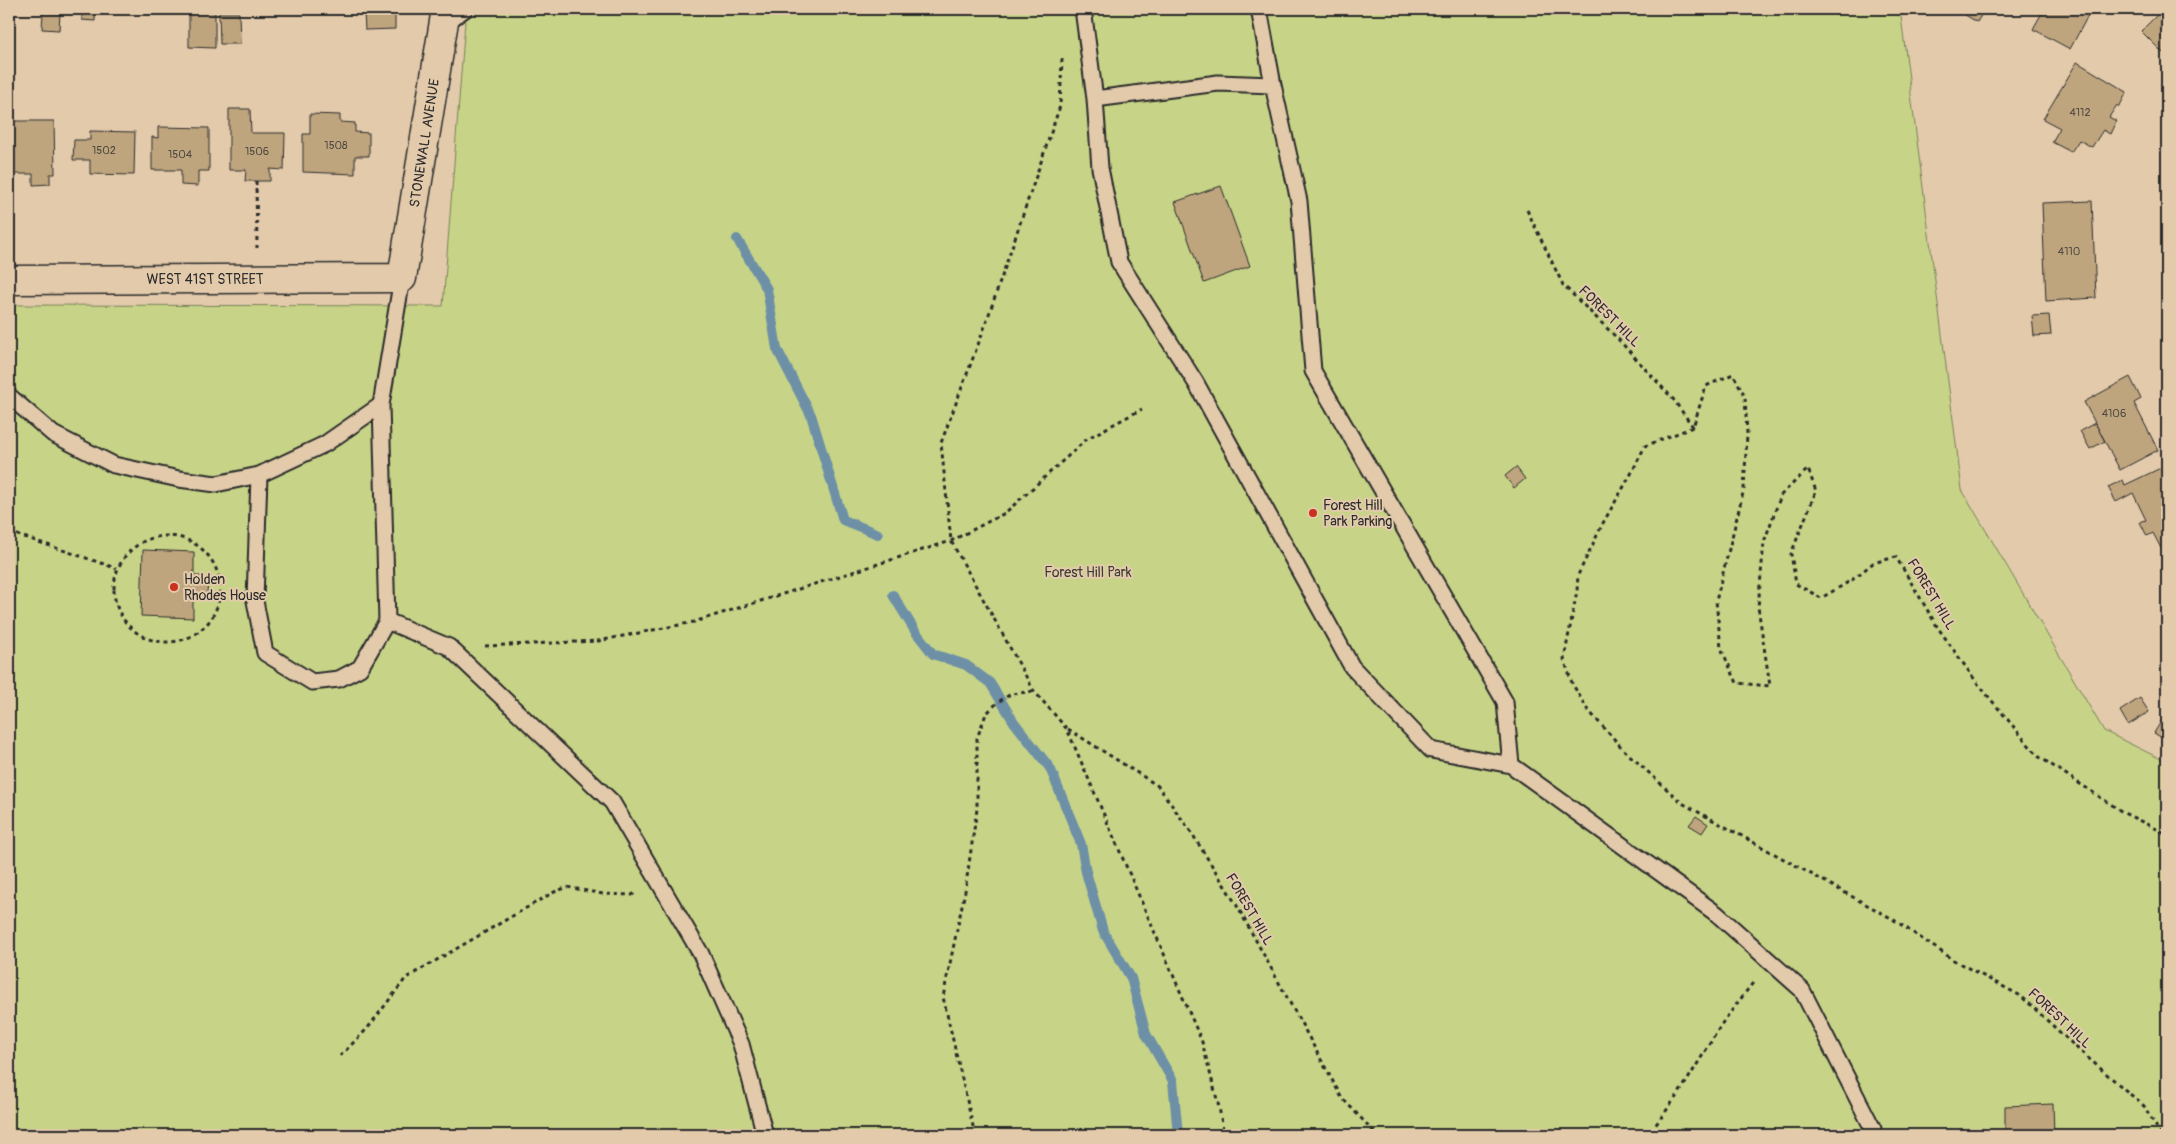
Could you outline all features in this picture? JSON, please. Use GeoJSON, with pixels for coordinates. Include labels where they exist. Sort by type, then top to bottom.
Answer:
{"type":"FeatureCollection","features":[{"type":"Feature","properties":{"kind":"street","name":"STONEWALL AVENUE"},"geometry":{"type":"LineString","coordinates":[[402,278],[452,14]]}},
{"type":"Feature","properties":{"kind":"street","name":"WEST 41ST STREET"},"geometry":{"type":"LineString","coordinates":[[9,280],[402,278]]}},
{"type":"Feature","properties":{"kind":"lane"},"geometry":{"type":"LineString","coordinates":[[1083,9],[1095,99],[1100,168],[1119,262],[1196,383],[1352,667],[1431,750],[1511,765],[1716,914],[1770,961],[1802,990],[1873,1129]]}},
{"type":"Feature","properties":{"kind":"lane"},"geometry":{"type":"LineString","coordinates":[[1259,9],[1299,201],[1313,371],[1505,702],[1511,765]]}},
{"type":"Feature","properties":{"kind":"lane"},"geometry":{"type":"LineString","coordinates":[[1095,99],[1218,83],[1274,85]]}},
{"type":"Feature","properties":{"kind":"lane"},"geometry":{"type":"LineString","coordinates":[[260,475],[255,601],[265,652],[288,669],[312,682],[340,679],[360,668],[387,621],[381,405],[402,278]]}},
{"type":"Feature","properties":{"kind":"lane"},"geometry":{"type":"LineString","coordinates":[[9,396],[53,434],[114,465],[179,479],[216,484],[260,475],[325,444],[381,405]]}},
{"type":"Feature","properties":{"kind":"lane"},"geometry":{"type":"LineString","coordinates":[[387,621],[449,647],[612,802],[701,954],[741,1044],[765,1135]]}},
{"type":"Feature","properties":{"kind":"path"},"geometry":{"type":"LineString","coordinates":[[1062,57],[1060,106],[985,326],[941,444],[951,541],[1034,691],[1067,729],[1202,1042],[1219,1107],[1224,1135]]}},
{"type":"Feature","properties":{"kind":"path"},"geometry":{"type":"LineString","coordinates":[[256,181],[258,255]]}},
{"type":"Feature","properties":{"kind":"path","name":"FOREST HILL"},"geometry":{"type":"LineString","coordinates":[[1527,210],[1563,285],[1618,339],[1674,399],[1692,427]]}},
{"type":"Feature","properties":{"kind":"path","name":"FOREST HILL"},"geometry":{"type":"LineString","coordinates":[[2161,1135],[2144,1106],[2080,1052],[2021,996],[1955,961],[1891,918],[1682,803],[1624,750],[1587,709],[1572,683],[1564,659],[1577,591],[1578,575],[1603,523],[1645,446],[1692,427],[1706,386],[1733,374],[1746,396],[1747,434],[1744,489],[1716,601],[1722,648],[1737,684],[1770,686],[1758,606],[1764,542],[1781,496],[1808,469],[1816,491],[1791,554],[1796,584],[1821,598],[1852,580],[1873,562],[1896,557],[1938,628],[1978,684],[2038,756],[2124,813],[2167,834]]}},
{"type":"Feature","properties":{"kind":"path"},"geometry":{"type":"LineString","coordinates":[[449,647],[598,641],[694,622],[951,541],[1006,512],[1088,438],[1142,409]]}},
{"type":"Feature","properties":{"kind":"path"},"geometry":{"type":"LineString","coordinates":[[9,532],[116,569]]}},
{"type":"Feature","properties":{"kind":"path"},"geometry":{"type":"LineString","coordinates":[[166,536],[184,538],[198,546],[210,558],[218,573],[220,590],[218,608],[208,624],[195,636],[178,642],[159,642],[142,636],[127,625],[118,610],[114,592],[116,569],[134,546],[150,538],[166,536]]}},
{"type":"Feature","properties":{"kind":"path"},"geometry":{"type":"LineString","coordinates":[[975,1135],[943,997],[965,891],[977,809],[977,738],[986,714],[998,702],[1011,694],[1034,691]]}},
{"type":"Feature","properties":{"kind":"path","name":"FOREST HILL"},"geometry":{"type":"LineString","coordinates":[[1067,729],[1158,786],[1191,832],[1236,904],[1342,1098],[1377,1135]]}},
{"type":"Feature","properties":{"kind":"path"},"geometry":{"type":"LineString","coordinates":[[340,1056],[367,1029],[406,978],[552,893],[567,887],[604,894],[632,895],[657,880]]}},
{"type":"Feature","properties":{"kind":"path"},"geometry":{"type":"LineString","coordinates":[[1644,1135],[1652,1130],[1682,1089],[1723,1022],[1770,961]]}},
{"type":"Feature","properties":{"kind":"green space","name":"Forest Hill Park"},"geometry":{"type":"Polygon","coordinates":[[[466,9],[1900,9],[1962,490],[2104,731],[2167,762],[2167,1135],[9,1135],[9,305],[443,306],[466,9]]]}},
{"type":"Feature","properties":{"kind":"building"},"geometry":{"type":"Polygon","coordinates":[[[82,9],[95,9],[95,21],[82,20],[82,9]]]}},
{"type":"Feature","properties":{"kind":"building"},"geometry":{"type":"Polygon","coordinates":[[[1964,9],[1978,9],[1983,12],[1977,22],[1962,13],[1964,9]]]}},
{"type":"Feature","properties":{"kind":"building"},"geometry":{"type":"Polygon","coordinates":[[[2044,9],[2091,10],[2070,49],[2033,29],[2044,9]]]}},
{"type":"Feature","properties":{"kind":"building"},"geometry":{"type":"Polygon","coordinates":[[[2163,9],[2167,9],[2167,57],[2141,31],[2163,9]]]}},
{"type":"Feature","properties":{"kind":"building"},"geometry":{"type":"Polygon","coordinates":[[[189,10],[215,10],[215,48],[189,47],[189,10]]]}},
{"type":"Feature","properties":{"kind":"building"},"geometry":{"type":"Polygon","coordinates":[[[395,11],[395,29],[365,30],[364,12],[395,11]]]}},
{"type":"Feature","properties":{"kind":"building"},"geometry":{"type":"Polygon","coordinates":[[[43,12],[60,13],[59,30],[42,29],[43,12]]]}},
{"type":"Feature","properties":{"kind":"building"},"geometry":{"type":"Polygon","coordinates":[[[219,13],[239,13],[240,44],[220,44],[219,13]]]}},
{"type":"Feature","properties":{"kind":"building"},"geometry":{"type":"Polygon","coordinates":[[[2077,62],[2127,92],[2119,107],[2117,105],[2109,117],[2116,121],[2110,134],[2103,130],[2092,147],[2079,140],[2071,152],[2052,142],[2060,128],[2043,119],[2077,62]]]}},
{"type":"Feature","properties":{"kind":"building"},"geometry":{"type":"Polygon","coordinates":[[[229,109],[250,109],[251,133],[285,133],[284,170],[270,169],[270,181],[245,181],[246,170],[229,170],[229,109]]]}},
{"type":"Feature","properties":{"kind":"building"},"geometry":{"type":"Polygon","coordinates":[[[310,114],[340,115],[340,122],[355,123],[355,132],[369,133],[369,156],[355,156],[355,174],[303,172],[303,134],[310,134],[310,114]]]}},
{"type":"Feature","properties":{"kind":"building"},"geometry":{"type":"Polygon","coordinates":[[[13,121],[54,121],[55,174],[50,174],[50,184],[33,185],[33,174],[14,174],[14,157],[9,157],[9,141],[13,141],[13,121]]]}},
{"type":"Feature","properties":{"kind":"building"},"geometry":{"type":"Polygon","coordinates":[[[158,127],[209,128],[209,171],[198,171],[198,186],[181,185],[181,170],[152,170],[152,137],[158,138],[158,127]]]}},
{"type":"Feature","properties":{"kind":"building"},"geometry":{"type":"Polygon","coordinates":[[[90,131],[135,132],[134,175],[90,174],[90,160],[73,160],[74,140],[90,140],[90,131]]]}},
{"type":"Feature","properties":{"kind":"building"},"geometry":{"type":"Polygon","coordinates":[[[1221,186],[1250,266],[1204,283],[1175,202],[1221,186]]]}},
{"type":"Feature","properties":{"kind":"building"},"geometry":{"type":"Polygon","coordinates":[[[2092,201],[2096,298],[2046,301],[2042,203],[2092,201]]]}},
{"type":"Feature","properties":{"kind":"building"},"geometry":{"type":"Polygon","coordinates":[[[2049,315],[2051,335],[2034,336],[2032,316],[2049,315]]]}},
{"type":"Feature","properties":{"kind":"building"},"geometry":{"type":"Polygon","coordinates":[[[2130,377],[2141,399],[2134,403],[2158,450],[2120,470],[2084,402],[2130,377]]]}},
{"type":"Feature","properties":{"kind":"building"},"geometry":{"type":"Polygon","coordinates":[[[2095,423],[2105,441],[2090,449],[2080,431],[2095,423]]]}},
{"type":"Feature","properties":{"kind":"building"},"geometry":{"type":"Polygon","coordinates":[[[2167,465],[2167,548],[2162,550],[2153,533],[2147,536],[2140,522],[2146,520],[2133,493],[2116,502],[2108,487],[2123,480],[2125,485],[2167,465]]]}},
{"type":"Feature","properties":{"kind":"building"},"geometry":{"type":"Polygon","coordinates":[[[1516,467],[1525,479],[1514,488],[1505,476],[1516,467]]]}},
{"type":"Feature","properties":{"kind":"building","name":"Holden Rhodes House"},"geometry":{"type":"Polygon","coordinates":[[[143,550],[194,552],[194,576],[202,576],[208,583],[207,593],[202,598],[193,598],[193,618],[141,616],[143,550]]]}},
{"type":"Feature","properties":{"kind":"building"},"geometry":{"type":"Polygon","coordinates":[[[2140,698],[2149,712],[2128,725],[2120,711],[2140,698]]]}},
{"type":"Feature","properties":{"kind":"building"},"geometry":{"type":"Polygon","coordinates":[[[2167,712],[2167,741],[2154,733],[2167,712]]]}},
{"type":"Feature","properties":{"kind":"building"},"geometry":{"type":"Polygon","coordinates":[[[1696,816],[1708,824],[1702,833],[1689,825],[1696,816]]]}},
{"type":"Feature","properties":{"kind":"building"},"geometry":{"type":"Polygon","coordinates":[[[2053,1104],[2054,1135],[2005,1135],[2005,1106],[2053,1104]]]}},
{"type":"Feature","properties":{"kind":"waterway"},"geometry":{"type":"LineString","coordinates":[[737,239],[767,289],[777,349],[811,415],[843,520],[878,534]]}},
{"type":"Feature","properties":{"kind":"waterway"},"geometry":{"type":"LineString","coordinates":[[893,595],[915,631],[933,654],[966,665],[990,683],[1014,722],[1050,768],[1081,844],[1086,872],[1103,931],[1131,978],[1146,1034],[1173,1081],[1178,1135]]}},
{"type":"Feature","properties":{"kind":"place","name":"Forest Hill Park Parking"},"geometry":{"type":"Point","coordinates":[1313,513]}},
{"type":"Feature","properties":{"kind":"place","name":"Holden Rhodes House"},"geometry":{"type":"Point","coordinates":[174,587]}}]}
